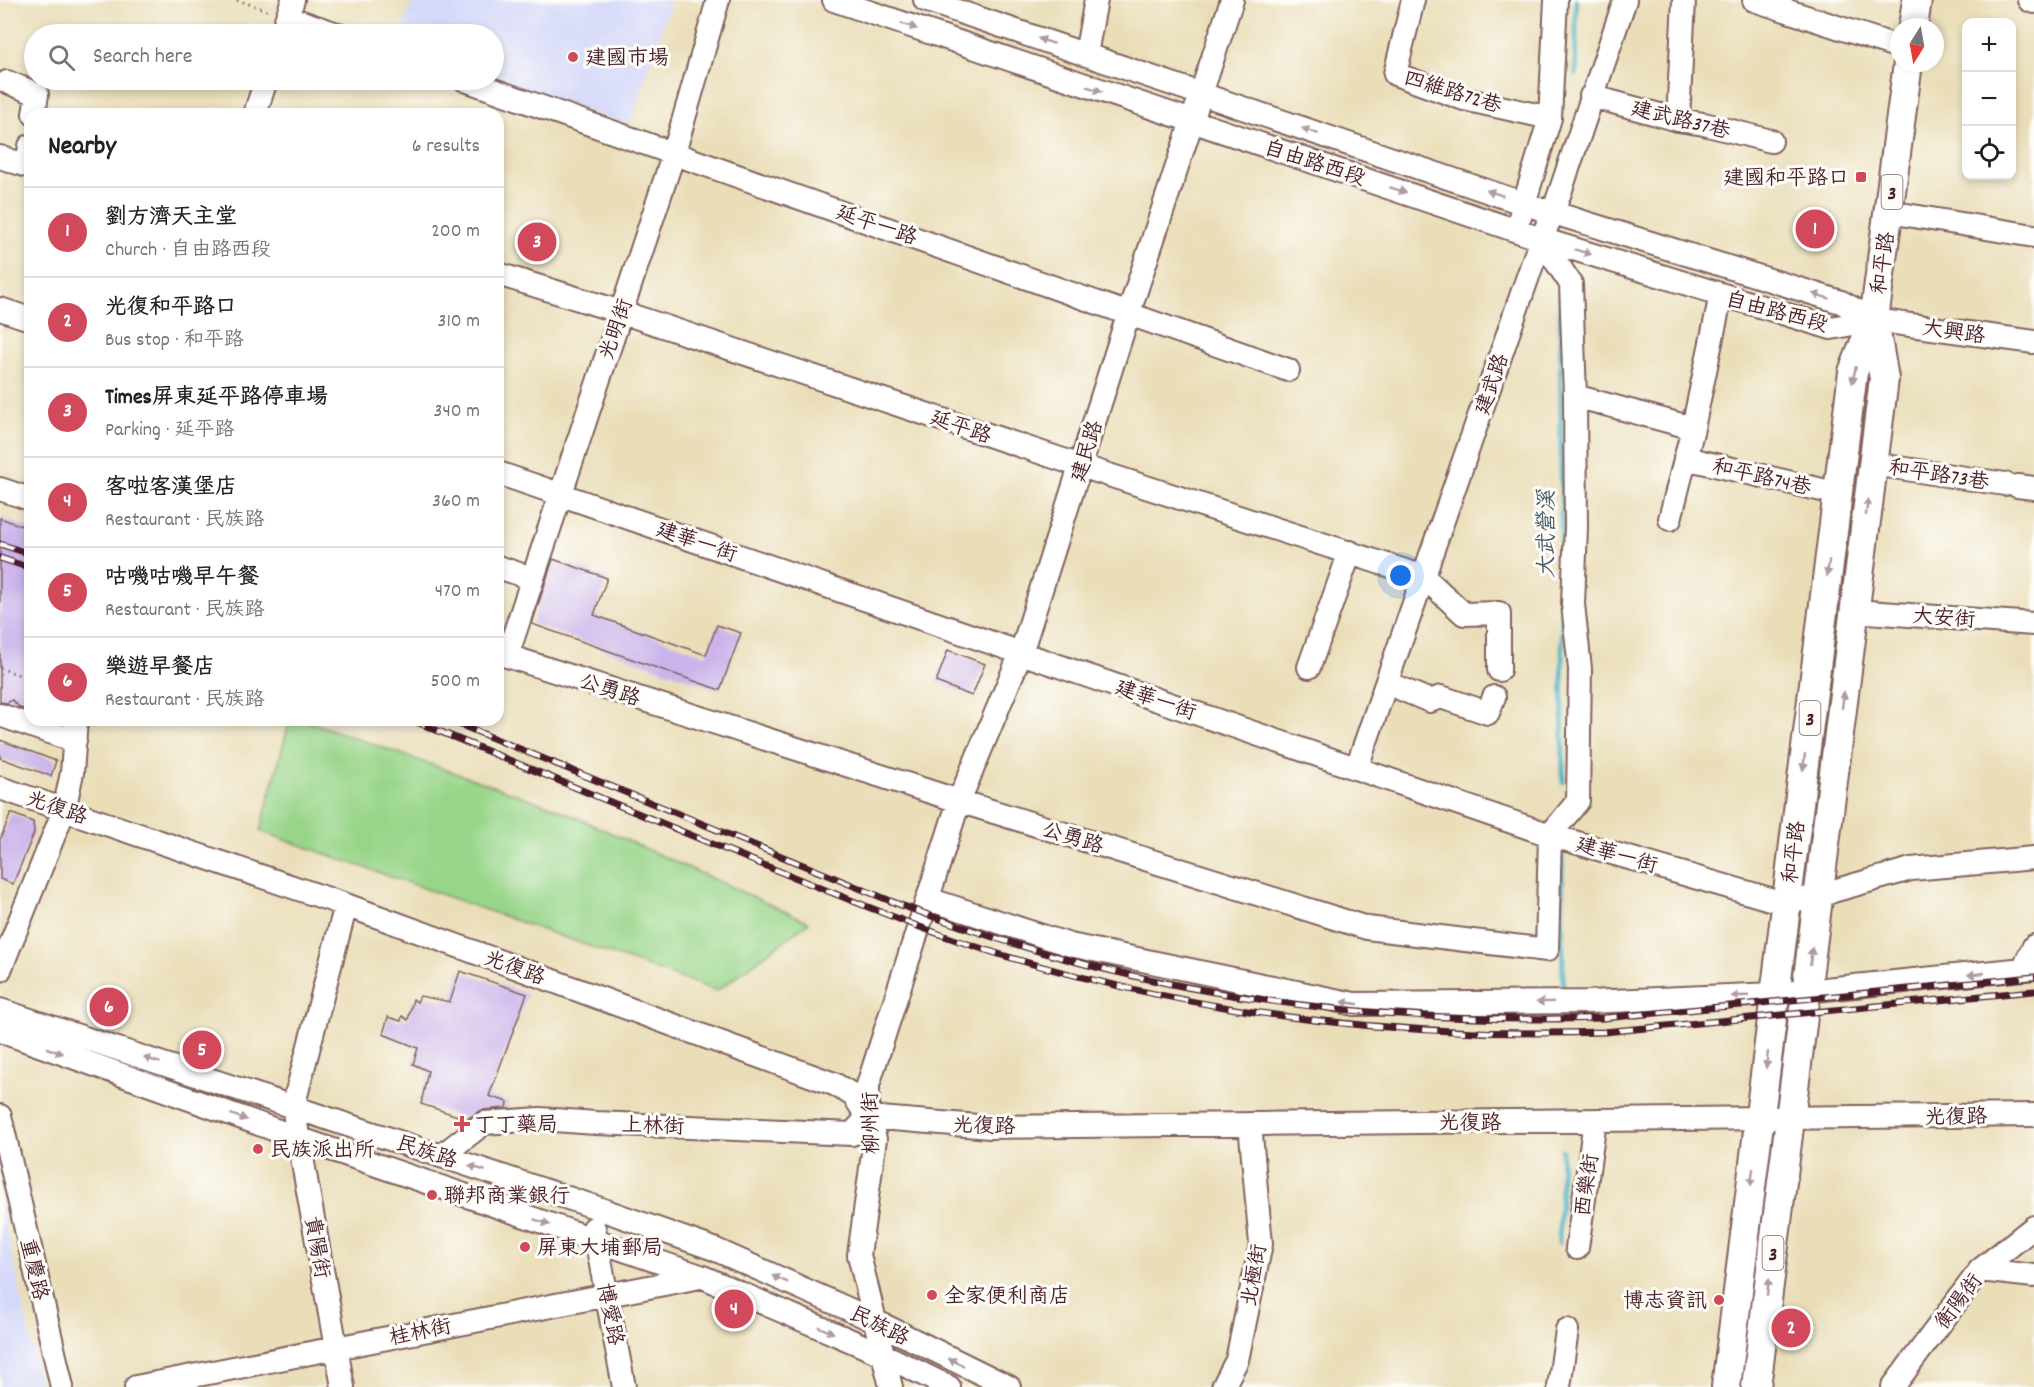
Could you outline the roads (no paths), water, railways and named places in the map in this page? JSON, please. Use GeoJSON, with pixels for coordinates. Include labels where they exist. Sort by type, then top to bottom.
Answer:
{"type":"FeatureCollection","features":[{"type":"Feature","properties":{"kind":"main road"},"geometry":{"type":"LineString","coordinates":[[1914,18],[1917,0]]}},
{"type":"Feature","properties":{"kind":"main road","name":"和平路"},"geometry":{"type":"LineString","coordinates":[[1726,1387],[1853,372],[1874,320],[1907,72]]}},
{"type":"Feature","properties":{"kind":"main road","name":"和平路"},"geometry":{"type":"LineString","coordinates":[[1756,1387],[1792,1119],[1884,379],[1874,320]]}},
{"type":"Feature","properties":{"kind":"street","name":"光明街"},"geometry":{"type":"LineString","coordinates":[[504,650],[531,578],[674,153],[718,0]]}},
{"type":"Feature","properties":{"kind":"street","name":"自由路西段"},"geometry":{"type":"LineString","coordinates":[[834,0],[1541,239],[1721,295],[1831,328],[1874,320]]}},
{"type":"Feature","properties":{"kind":"street","name":"自由路西段"},"geometry":{"type":"LineString","coordinates":[[926,0],[1525,204],[1841,302],[1874,320]]}},
{"type":"Feature","properties":{"kind":"street"},"geometry":{"type":"LineString","coordinates":[[1086,54],[1096,0]]}},
{"type":"Feature","properties":{"kind":"street","name":"建民路"},"geometry":{"type":"LineString","coordinates":[[928,899],[959,801],[1021,653],[1129,312],[1232,0]]}},
{"type":"Feature","properties":{"kind":"street","name":"四維路72巷"},"geometry":{"type":"LineString","coordinates":[[1413,0],[1395,74],[1464,99],[1550,118]]}},
{"type":"Feature","properties":{"kind":"street"},"geometry":{"type":"LineString","coordinates":[[1516,230],[1550,118],[1556,0]]}},
{"type":"Feature","properties":{"kind":"street","name":"建武路"},"geometry":{"type":"LineString","coordinates":[[1357,767],[1541,239],[1553,213],[1625,0]]}},
{"type":"Feature","properties":{"kind":"street"},"geometry":{"type":"LineString","coordinates":[[1678,120],[1684,0]]}},
{"type":"Feature","properties":{"kind":"street"},"geometry":{"type":"LineString","coordinates":[[1754,0],[1890,44]]}},
{"type":"Feature","properties":{"kind":"street"},"geometry":{"type":"LineString","coordinates":[[2029,0],[2034,2]]}},
{"type":"Feature","properties":{"kind":"street"},"geometry":{"type":"LineString","coordinates":[[287,17],[308,24]]}},
{"type":"Feature","properties":{"kind":"street"},"geometry":{"type":"LineString","coordinates":[[7,82],[24,89]]}},
{"type":"Feature","properties":{"kind":"street"},"geometry":{"type":"LineString","coordinates":[[27,90],[37,94],[35,108]]}},
{"type":"Feature","properties":{"kind":"street"},"geometry":{"type":"LineString","coordinates":[[257,108],[263,90]]}},
{"type":"Feature","properties":{"kind":"street","name":"延平一路"},"geometry":{"type":"LineString","coordinates":[[494,90],[1129,312],[1288,370]]}},
{"type":"Feature","properties":{"kind":"street","name":"建武路37巷"},"geometry":{"type":"LineString","coordinates":[[1591,96],[1678,120],[1704,124],[1771,141]]}},
{"type":"Feature","properties":{"kind":"street"},"geometry":{"type":"LineString","coordinates":[[0,157],[24,165]]}},
{"type":"Feature","properties":{"kind":"street"},"geometry":{"type":"LineString","coordinates":[[1889,212],[2034,236]]}},
{"type":"Feature","properties":{"kind":"street"},"geometry":{"type":"LineString","coordinates":[[1541,239],[1570,284],[1575,396],[1576,527],[1573,604],[1580,669],[1578,801],[1550,835]]}},
{"type":"Feature","properties":{"kind":"street","name":"延平路"},"geometry":{"type":"LineString","coordinates":[[504,276],[621,312],[1424,577]]}},
{"type":"Feature","properties":{"kind":"street"},"geometry":{"type":"LineString","coordinates":[[1670,519],[1693,428],[1721,295]]}},
{"type":"Feature","properties":{"kind":"street"},"geometry":{"type":"LineString","coordinates":[[0,309],[24,317]]}},
{"type":"Feature","properties":{"kind":"street","name":"大興路"},"geometry":{"type":"LineString","coordinates":[[1874,320],[2034,342]]}},
{"type":"Feature","properties":{"kind":"street"},"geometry":{"type":"LineString","coordinates":[[1575,396],[1693,428]]}},
{"type":"Feature","properties":{"kind":"street","name":"和平路74巷"},"geometry":{"type":"LineString","coordinates":[[1685,458],[1839,494]]}},
{"type":"Feature","properties":{"kind":"street","name":"和平路73巷"},"geometry":{"type":"LineString","coordinates":[[1873,464],[2019,486]]}},
{"type":"Feature","properties":{"kind":"street","name":"建華一街"},"geometry":{"type":"LineString","coordinates":[[504,475],[1550,835],[1787,904]]}},
{"type":"Feature","properties":{"kind":"street"},"geometry":{"type":"LineString","coordinates":[[0,489],[24,497]]}},
{"type":"Feature","properties":{"kind":"street"},"geometry":{"type":"LineString","coordinates":[[1309,667],[1350,552]]}},
{"type":"Feature","properties":{"kind":"street"},"geometry":{"type":"LineString","coordinates":[[504,569],[531,578]]}},
{"type":"Feature","properties":{"kind":"street"},"geometry":{"type":"LineString","coordinates":[[1424,577],[1464,615],[1499,614],[1499,670]]}},
{"type":"Feature","properties":{"kind":"street","name":"大安街"},"geometry":{"type":"LineString","coordinates":[[1854,611],[2034,624]]}},
{"type":"Feature","properties":{"kind":"street","name":"公勇路"},"geometry":{"type":"LineString","coordinates":[[504,656],[1367,928],[1547,950],[1550,835]]}},
{"type":"Feature","properties":{"kind":"street"},"geometry":{"type":"LineString","coordinates":[[1387,682],[1430,701],[1441,698],[1488,713],[1494,697]]}},
{"type":"Feature","properties":{"kind":"street"},"geometry":{"type":"LineString","coordinates":[[0,714],[24,719]]}},
{"type":"Feature","properties":{"kind":"street"},"geometry":{"type":"LineString","coordinates":[[0,970],[64,810],[72,773],[76,731],[54,726]]}},
{"type":"Feature","properties":{"kind":"street","name":"光復路"},"geometry":{"type":"LineString","coordinates":[[0,788],[346,905],[834,1084],[853,1095],[868,1117],[990,1127],[2034,1115]]}},
{"type":"Feature","properties":{"kind":"street"},"geometry":{"type":"LineString","coordinates":[[1787,904],[1911,869],[2034,858]]}},
{"type":"Feature","properties":{"kind":"street"},"geometry":{"type":"LineString","coordinates":[[928,899],[1070,945],[1354,1004],[1588,1002],[1775,994],[2028,969],[2034,946]]}},
{"type":"Feature","properties":{"kind":"street","name":"柳州街"},"geometry":{"type":"LineString","coordinates":[[891,1387],[859,1255],[874,1139],[868,1117],[868,1085],[928,899]]}},
{"type":"Feature","properties":{"kind":"street"},"geometry":{"type":"LineString","coordinates":[[293,1107],[346,905]]}},
{"type":"Feature","properties":{"kind":"street","name":"民族路"},"geometry":{"type":"LineString","coordinates":[[0,1010],[592,1206],[714,1249],[875,1321],[1009,1387]]}},
{"type":"Feature","properties":{"kind":"street","name":"民族路"},"geometry":{"type":"LineString","coordinates":[[0,1031],[298,1138],[703,1277],[884,1355],[949,1387]]}},
{"type":"Feature","properties":{"kind":"street","name":"貴陽街"},"geometry":{"type":"LineString","coordinates":[[293,1107],[343,1387]]}},
{"type":"Feature","properties":{"kind":"street","name":"重慶路"},"geometry":{"type":"LineString","coordinates":[[0,1116],[62,1387]]}},
{"type":"Feature","properties":{"kind":"street","name":"上林街"},"geometry":{"type":"LineString","coordinates":[[441,1156],[484,1123],[540,1119],[852,1134],[868,1117]]}},
{"type":"Feature","properties":{"kind":"street","name":"西樂街"},"geometry":{"type":"LineString","coordinates":[[1577,1248],[1595,1121]]}},
{"type":"Feature","properties":{"kind":"street","name":"北極街"},"geometry":{"type":"LineString","coordinates":[[1223,1387],[1237,1360],[1261,1244],[1250,1124]]}},
{"type":"Feature","properties":{"kind":"street","name":"博愛路"},"geometry":{"type":"LineString","coordinates":[[592,1206],[596,1240],[624,1387]]}},
{"type":"Feature","properties":{"kind":"street","name":"衡陽街"},"geometry":{"type":"LineString","coordinates":[[1893,1387],[1980,1270],[2034,1227]]}},
{"type":"Feature","properties":{"kind":"street"},"geometry":{"type":"LineString","coordinates":[[1980,1270],[2034,1276]]}},
{"type":"Feature","properties":{"kind":"street","name":"桂林街"},"geometry":{"type":"LineString","coordinates":[[136,1387],[703,1277]]}},
{"type":"Feature","properties":{"kind":"street"},"geometry":{"type":"LineString","coordinates":[[1559,1387],[1567,1330]]}},
{"type":"Feature","properties":{"kind":"waterway","name":"大武營溪"},"geometry":{"type":"LineString","coordinates":[[1576,0],[1576,75]]}},
{"type":"Feature","properties":{"kind":"waterway","name":"大武營溪"},"geometry":{"type":"LineString","coordinates":[[1560,286],[1563,782]]}},
{"type":"Feature","properties":{"kind":"waterway","name":"大武營溪"},"geometry":{"type":"LineString","coordinates":[[1562,857],[1563,988]]}},
{"type":"Feature","properties":{"kind":"waterway","name":"大武營溪"},"geometry":{"type":"LineString","coordinates":[[1559,1243],[1562,1150]]}},
{"type":"Feature","properties":{"kind":"railway"},"geometry":{"type":"LineString","coordinates":[[0,544],[24,552]]}},
{"type":"Feature","properties":{"kind":"railway"},"geometry":{"type":"LineString","coordinates":[[0,558],[24,566]]}},
{"type":"Feature","properties":{"kind":"railway"},"geometry":{"type":"LineString","coordinates":[[427,726],[771,868],[898,919],[963,942],[1100,982],[1242,1010],[1385,1027],[1530,1033],[1604,1032],[2034,991]]}},
{"type":"Feature","properties":{"kind":"railway"},"geometry":{"type":"LineString","coordinates":[[464,726],[947,922],[1096,967],[1222,993],[1285,1003],[1412,1015],[1476,1018],[1604,1018],[2034,977]]}},
{"type":"Feature","properties":{"kind":"place","name":"建國市場"},"geometry":{"type":"Point","coordinates":[573,57]}},
{"type":"Feature","properties":{"kind":"place","name":"建國和平路口"},"geometry":{"type":"Point","coordinates":[1861,177]}},
{"type":"Feature","properties":{"kind":"place","name":"劉方濟天主堂"},"geometry":{"type":"Point","coordinates":[1815,229]}},
{"type":"Feature","properties":{"kind":"place","name":"Times屏東延平路停車場"},"geometry":{"type":"Point","coordinates":[537,242]}},
{"type":"Feature","properties":{"kind":"place","name":"樂遊早餐店"},"geometry":{"type":"Point","coordinates":[109,1007]}},
{"type":"Feature","properties":{"kind":"place","name":"咕嘰咕嘰早午餐"},"geometry":{"type":"Point","coordinates":[202,1050]}},
{"type":"Feature","properties":{"kind":"place","name":"丁丁藥局"},"geometry":{"type":"Point","coordinates":[462,1124]}},
{"type":"Feature","properties":{"kind":"place","name":"民族派出所"},"geometry":{"type":"Point","coordinates":[258,1149]}},
{"type":"Feature","properties":{"kind":"place","name":"聯邦商業銀行"},"geometry":{"type":"Point","coordinates":[432,1195]}},
{"type":"Feature","properties":{"kind":"place","name":"屏東大埔郵局"},"geometry":{"type":"Point","coordinates":[525,1247]}},
{"type":"Feature","properties":{"kind":"place","name":"全家便利商店"},"geometry":{"type":"Point","coordinates":[932,1295]}},
{"type":"Feature","properties":{"kind":"place","name":"博志資訊"},"geometry":{"type":"Point","coordinates":[1719,1300]}},
{"type":"Feature","properties":{"kind":"place","name":"客啦客漢堡店"},"geometry":{"type":"Point","coordinates":[734,1309]}},
{"type":"Feature","properties":{"kind":"place","name":"光復和平路口"},"geometry":{"type":"Point","coordinates":[1791,1328]}}]}
